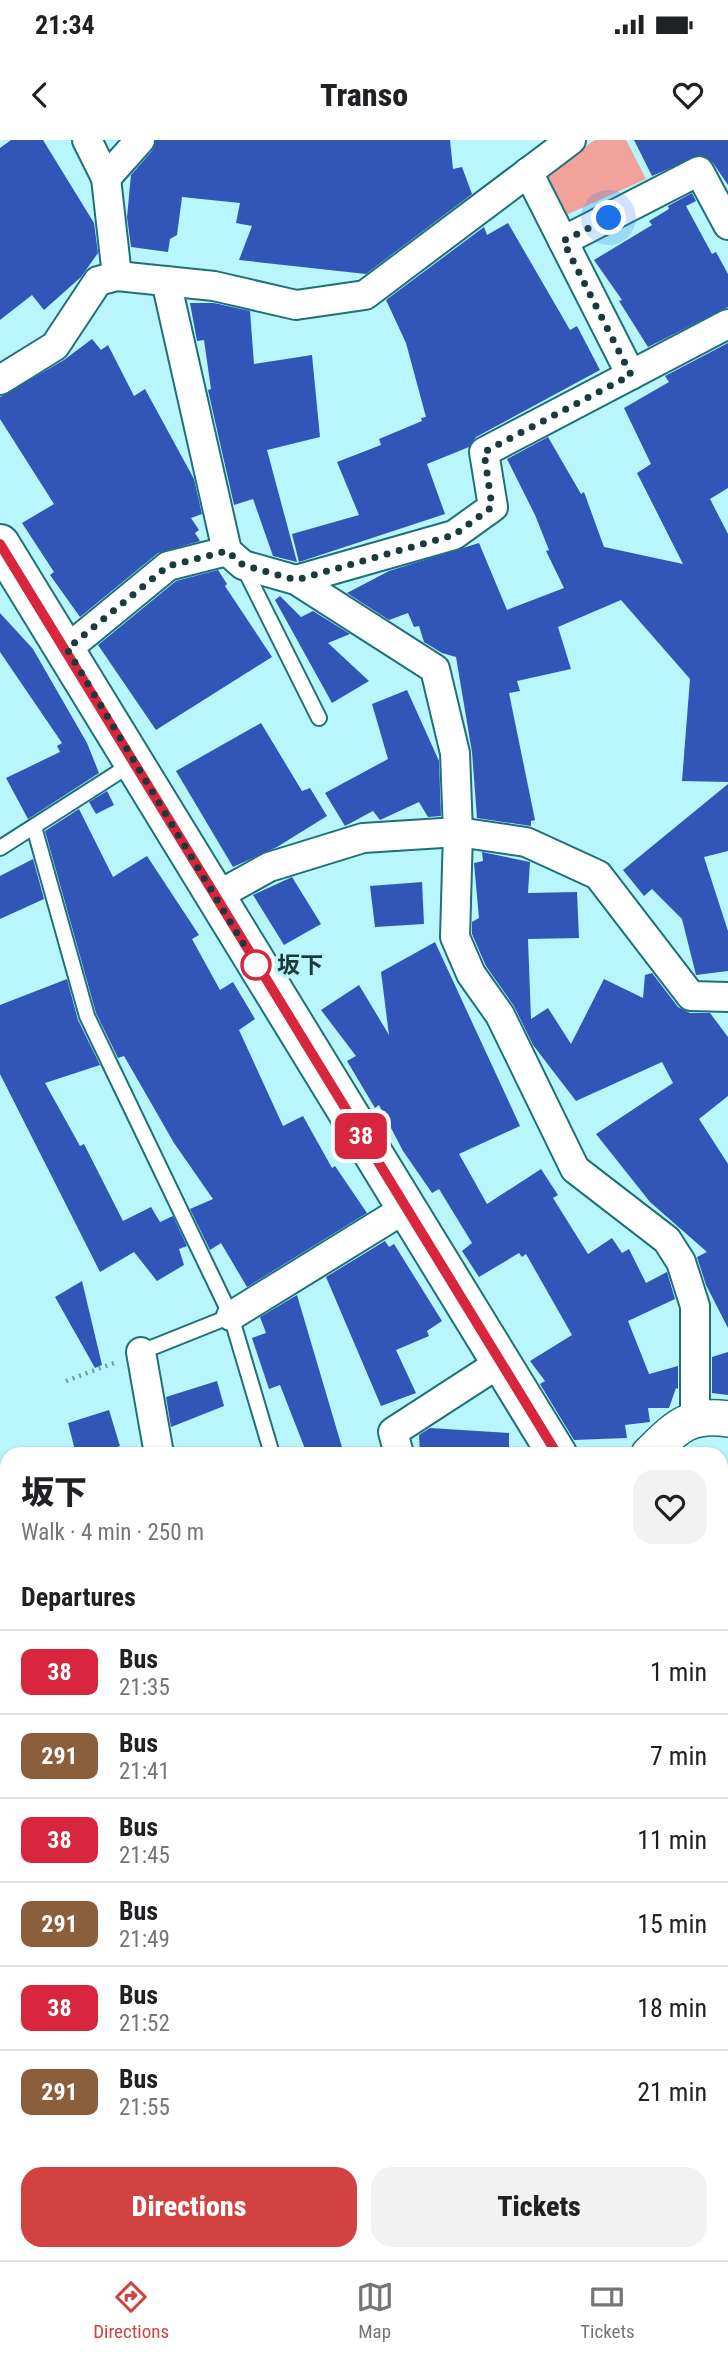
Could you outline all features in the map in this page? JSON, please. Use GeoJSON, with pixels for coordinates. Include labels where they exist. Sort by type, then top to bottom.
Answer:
{"type":"FeatureCollection","features":[{"type":"Feature","properties":{"kind":"main road"},"geometry":{"type":"LineString","coordinates":[[1,548],[67,649],[215,897],[552,1447]]}},
{"type":"Feature","properties":{"kind":"street"},"geometry":{"type":"LineString","coordinates":[[87,140],[106,178],[117,276]]}},
{"type":"Feature","properties":{"kind":"street"},"geometry":{"type":"LineString","coordinates":[[106,178],[140,140]]}},
{"type":"Feature","properties":{"kind":"street"},"geometry":{"type":"LineString","coordinates":[[0,380],[55,346],[98,281],[117,276],[214,286],[296,305],[365,295],[571,140]]}},
{"type":"Feature","properties":{"kind":"street"},"geometry":{"type":"LineString","coordinates":[[563,241],[699,171],[728,225]]}},
{"type":"Feature","properties":{"kind":"street"},"geometry":{"type":"LineString","coordinates":[[528,172],[631,375]]}},
{"type":"Feature","properties":{"kind":"street"},"geometry":{"type":"LineString","coordinates":[[166,281],[235,558]]}},
{"type":"Feature","properties":{"kind":"street"},"geometry":{"type":"LineString","coordinates":[[296,580],[454,535],[492,507],[484,452],[728,324]]}},
{"type":"Feature","properties":{"kind":"street"},"geometry":{"type":"LineString","coordinates":[[67,649],[168,566],[235,558],[296,580],[435,668],[455,753],[458,832],[455,937],[471,974],[500,1015],[575,1169],[667,1240],[681,1262],[695,1306],[711,1419],[680,1424],[656,1447]]}},
{"type":"Feature","properties":{"kind":"street"},"geometry":{"type":"LineString","coordinates":[[215,897],[269,867],[363,838],[458,832],[526,842],[598,875],[691,996],[728,997]]}},
{"type":"Feature","properties":{"kind":"street"},"geometry":{"type":"LineString","coordinates":[[231,1316],[406,1208]]}},
{"type":"Feature","properties":{"kind":"street"},"geometry":{"type":"LineString","coordinates":[[141,1352],[158,1447]]}},
{"type":"Feature","properties":{"kind":"street"},"geometry":{"type":"LineString","coordinates":[[397,1447],[393,1432],[501,1362]]}},
{"type":"Feature","properties":{"kind":"lane"},"geometry":{"type":"LineString","coordinates":[[235,558],[319,718]]}},
{"type":"Feature","properties":{"kind":"lane"},"geometry":{"type":"LineString","coordinates":[[0,848],[134,762]]}},
{"type":"Feature","properties":{"kind":"lane"},"geometry":{"type":"LineString","coordinates":[[34,827],[87,1017],[231,1316],[270,1447]]}},
{"type":"Feature","properties":{"kind":"lane"},"geometry":{"type":"LineString","coordinates":[[141,1352],[231,1316]]}},
{"type":"Feature","properties":{"kind":"path"},"geometry":{"type":"LineString","coordinates":[[66,1381],[141,1352]]}},
{"type":"Feature","properties":{"kind":"shaded area"},"geometry":{"type":"Polygon","coordinates":[[[595,140],[626,140],[646,179],[566,215],[544,173],[595,140]]]}},
{"type":"Feature","properties":{"kind":"building"},"geometry":{"type":"Polygon","coordinates":[[[11,140],[43,140],[94,223],[98,253],[81,277],[44,310],[32,295],[0,320],[0,148],[11,140]]]}},
{"type":"Feature","properties":{"kind":"building"},"geometry":{"type":"Polygon","coordinates":[[[156,140],[450,140],[453,169],[462,167],[472,194],[366,274],[239,260],[252,226],[236,223],[240,203],[182,197],[177,235],[170,239],[168,252],[131,247],[127,217],[131,175],[152,151],[156,140]]]}},
{"type":"Feature","properties":{"kind":"building"},"geometry":{"type":"Polygon","coordinates":[[[634,140],[728,140],[728,185],[713,163],[700,155],[652,176],[634,140]]]}},
{"type":"Feature","properties":{"kind":"building"},"geometry":{"type":"Polygon","coordinates":[[[692,193],[696,201],[686,206],[712,254],[716,252],[728,274],[728,307],[648,347],[619,301],[622,300],[594,260],[652,225],[649,221],[669,209],[668,206],[692,193]]]}},
{"type":"Feature","properties":{"kind":"building"},"geometry":{"type":"Polygon","coordinates":[[[508,223],[570,330],[577,326],[600,370],[476,437],[469,447],[427,464],[445,514],[299,562],[292,534],[359,515],[337,462],[381,445],[379,439],[426,417],[406,343],[386,300],[484,227],[487,235],[508,223]]]}},
{"type":"Feature","properties":{"kind":"building"},"geometry":{"type":"Polygon","coordinates":[[[190,303],[214,303],[250,311],[254,364],[312,355],[320,437],[267,450],[297,562],[273,556],[253,499],[234,505],[208,390],[211,389],[204,340],[197,341],[190,303]]]}},
{"type":"Feature","properties":{"kind":"building"},"geometry":{"type":"Polygon","coordinates":[[[92,339],[101,350],[108,345],[134,396],[145,389],[194,479],[202,514],[191,518],[199,530],[195,533],[200,541],[158,553],[80,617],[50,575],[54,572],[22,523],[54,504],[0,419],[0,397],[64,360],[92,339]]]}},
{"type":"Feature","properties":{"kind":"building"},"geometry":{"type":"Polygon","coordinates":[[[728,343],[728,488],[710,499],[728,534],[728,782],[682,781],[690,679],[621,600],[558,627],[571,669],[517,681],[520,691],[509,693],[535,820],[531,821],[531,826],[477,818],[472,752],[456,657],[442,653],[424,642],[419,626],[414,627],[408,613],[389,620],[347,593],[389,571],[479,543],[507,610],[564,588],[546,551],[549,550],[535,515],[507,459],[548,437],[581,494],[584,492],[604,547],[683,564],[637,473],[651,464],[624,408],[669,382],[665,376],[728,343]]]}},
{"type":"Feature","properties":{"kind":"building"},"geometry":{"type":"Polygon","coordinates":[[[218,570],[227,584],[225,586],[272,657],[156,730],[98,645],[176,581],[218,570]]]}},
{"type":"Feature","properties":{"kind":"building"},"geometry":{"type":"Polygon","coordinates":[[[280,596],[301,617],[313,611],[350,634],[328,643],[369,681],[332,703],[275,600],[280,596]]]}},
{"type":"Feature","properties":{"kind":"building"},"geometry":{"type":"Polygon","coordinates":[[[0,613],[33,649],[87,743],[99,773],[28,819],[6,778],[60,752],[57,746],[62,743],[0,652],[0,613]]]}},
{"type":"Feature","properties":{"kind":"building"},"geometry":{"type":"Polygon","coordinates":[[[407,690],[439,761],[441,816],[428,817],[419,802],[380,820],[373,811],[345,826],[325,793],[388,759],[372,704],[407,690]]]}},
{"type":"Feature","properties":{"kind":"building"},"geometry":{"type":"Polygon","coordinates":[[[261,723],[302,791],[310,788],[327,816],[277,847],[233,867],[176,771],[261,723]]]}},
{"type":"Feature","properties":{"kind":"building"},"geometry":{"type":"Polygon","coordinates":[[[728,784],[728,851],[704,857],[728,931],[728,971],[696,975],[682,919],[652,889],[644,896],[623,870],[728,784]]]}},
{"type":"Feature","properties":{"kind":"building"},"geometry":{"type":"Polygon","coordinates":[[[107,791],[114,805],[96,814],[89,802],[107,791]]]}},
{"type":"Feature","properties":{"kind":"building"},"geometry":{"type":"Polygon","coordinates":[[[79,809],[113,877],[147,856],[199,935],[192,939],[220,990],[233,982],[255,1019],[239,1030],[283,1126],[303,1116],[332,1168],[335,1166],[367,1213],[247,1287],[221,1243],[210,1250],[190,1209],[213,1199],[174,1143],[124,1056],[118,1058],[96,1013],[45,831],[79,809]]]}},
{"type":"Feature","properties":{"kind":"building"},"geometry":{"type":"Polygon","coordinates":[[[482,852],[530,862],[528,893],[577,892],[579,938],[528,939],[531,1019],[548,1008],[571,1044],[604,979],[643,998],[645,975],[652,973],[678,1007],[690,1013],[710,1013],[728,1037],[728,1096],[699,1119],[728,1164],[728,1328],[706,1285],[697,1257],[707,1252],[650,1202],[596,1134],[673,1083],[662,1062],[576,1101],[533,1045],[514,1006],[486,966],[472,934],[472,922],[479,918],[474,863],[483,861],[482,852]]]}},
{"type":"Feature","properties":{"kind":"building"},"geometry":{"type":"Polygon","coordinates":[[[33,859],[44,899],[0,919],[0,876],[33,859]]]}},
{"type":"Feature","properties":{"kind":"building"},"geometry":{"type":"Polygon","coordinates":[[[292,877],[321,924],[284,945],[253,895],[292,877]]]}},
{"type":"Feature","properties":{"kind":"building"},"geometry":{"type":"Polygon","coordinates":[[[422,882],[424,924],[375,927],[370,886],[422,882]]]}},
{"type":"Feature","properties":{"kind":"building"},"geometry":{"type":"Polygon","coordinates":[[[435,942],[520,1126],[459,1154],[487,1204],[541,1169],[558,1195],[553,1198],[588,1254],[612,1238],[622,1253],[629,1249],[646,1283],[667,1272],[675,1299],[628,1321],[649,1374],[678,1366],[678,1389],[676,1388],[669,1408],[648,1408],[650,1422],[625,1425],[627,1438],[574,1440],[540,1384],[545,1381],[530,1361],[572,1335],[526,1254],[522,1257],[519,1253],[479,1277],[462,1251],[472,1243],[439,1189],[432,1193],[403,1151],[379,1105],[375,1108],[347,1061],[356,1056],[321,1010],[359,985],[389,1035],[381,972],[435,942]]]}},
{"type":"Feature","properties":{"kind":"building"},"geometry":{"type":"Polygon","coordinates":[[[67,979],[78,1020],[100,1065],[45,1083],[80,1146],[84,1144],[123,1221],[151,1207],[160,1222],[173,1216],[187,1246],[179,1249],[184,1265],[157,1281],[134,1252],[100,1272],[0,1074],[0,1005],[67,979]]]}},
{"type":"Feature","properties":{"kind":"building"},"geometry":{"type":"Polygon","coordinates":[[[385,1241],[389,1247],[394,1244],[442,1321],[427,1331],[429,1336],[396,1350],[416,1393],[381,1406],[326,1277],[385,1241]]]}},
{"type":"Feature","properties":{"kind":"building"},"geometry":{"type":"Polygon","coordinates":[[[82,1281],[102,1365],[95,1368],[55,1297],[82,1281]]]}},
{"type":"Feature","properties":{"kind":"building"},"geometry":{"type":"Polygon","coordinates":[[[297,1295],[342,1447],[304,1447],[280,1385],[269,1389],[252,1338],[266,1333],[260,1317],[297,1295]]]}},
{"type":"Feature","properties":{"kind":"building"},"geometry":{"type":"Polygon","coordinates":[[[728,1352],[728,1395],[712,1393],[712,1357],[728,1352]]]}},
{"type":"Feature","properties":{"kind":"building"},"geometry":{"type":"Polygon","coordinates":[[[217,1381],[224,1406],[171,1427],[166,1397],[217,1381]]]}},
{"type":"Feature","properties":{"kind":"building"},"geometry":{"type":"Polygon","coordinates":[[[109,1410],[120,1446],[74,1447],[68,1423],[109,1410]]]}},
{"type":"Feature","properties":{"kind":"building"},"geometry":{"type":"Polygon","coordinates":[[[430,1428],[509,1433],[509,1447],[420,1447],[419,1435],[430,1428]]]}},
{"type":"Feature","properties":{"kind":"bus line","name":"38"},"geometry":{"type":"LineString","coordinates":[[0,544],[67,649],[215,897],[553,1447]]}},
{"type":"Feature","properties":{"kind":"place","name":"坂下"},"geometry":{"type":"Point","coordinates":[256,965]}},
{"type":"Feature","properties":{"kind":"route"},"geometry":{"type":"LineString","coordinates":[[256,965],[67,649],[168,566],[227,551],[243,565],[296,580],[454,535],[492,507],[484,452],[631,375],[563,241],[609,218]]}}]}
